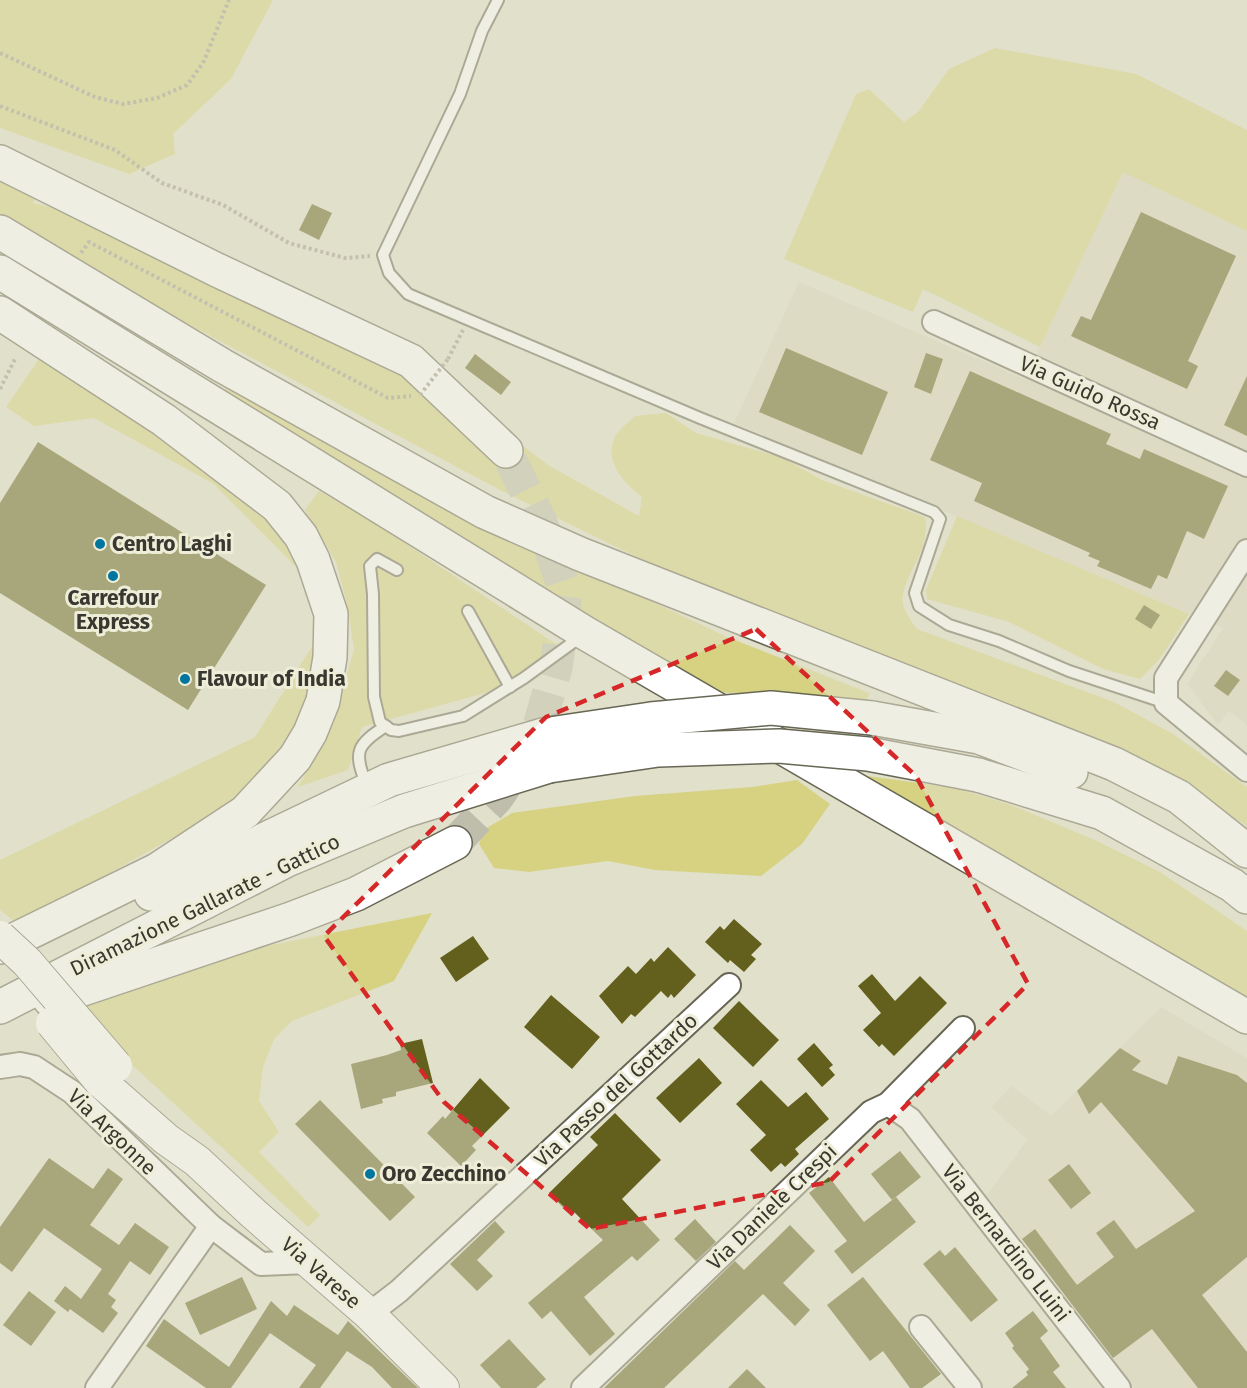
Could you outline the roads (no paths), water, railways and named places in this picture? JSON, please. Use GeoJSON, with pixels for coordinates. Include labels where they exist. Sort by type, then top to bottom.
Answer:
{"type":"FeatureCollection","features":[{"type":"Feature","properties":{"kind":"highway"},"geometry":{"type":"LineString","coordinates":[[0,162],[217,270],[411,361],[506,451]]}},
{"type":"Feature","properties":{"kind":"highway"},"geometry":{"type":"LineString","coordinates":[[0,232],[223,366],[485,512],[591,558],[1114,764],[1179,797],[1247,851]]}},
{"type":"Feature","properties":{"kind":"highway"},"geometry":{"type":"LineString","coordinates":[[0,272],[585,633],[1247,1017]]}},
{"type":"Feature","properties":{"kind":"highway"},"geometry":{"type":"LineString","coordinates":[[0,314],[164,420],[277,506],[301,536],[313,560],[331,614],[330,657],[323,701],[310,733],[295,758],[245,812],[157,870],[0,947]]}},
{"type":"Feature","properties":{"kind":"highway","name":"Diramazione Gallarate - Gattico"},"geometry":{"type":"LineString","coordinates":[[0,966],[389,780],[543,735],[651,719],[771,708],[872,718],[979,737],[1103,784],[1247,851]]}},
{"type":"Feature","properties":{"kind":"highway","name":"Diramazione Gallarate - Gattico"},"geometry":{"type":"LineString","coordinates":[[0,1007],[286,860],[404,811],[549,766],[658,750],[779,746],[868,753],[978,775],[1102,813],[1232,885],[1247,897]]}},
{"type":"Feature","properties":{"kind":"highway"},"geometry":{"type":"LineString","coordinates":[[0,1017],[291,919],[356,894],[455,843]]}},
{"type":"Feature","properties":{"kind":"main road","name":"Via Varese"},"geometry":{"type":"LineString","coordinates":[[0,937],[27,962],[108,1073]]}},
{"type":"Feature","properties":{"kind":"main road","name":"Via Varese"},"geometry":{"type":"LineString","coordinates":[[0,966],[108,1073],[148,1101],[179,1130],[197,1161],[369,1314],[443,1388]]}},
{"type":"Feature","properties":{"kind":"street","name":"Via Guido Rossa"},"geometry":{"type":"LineString","coordinates":[[934,322],[1247,465]]}},
{"type":"Feature","properties":{"kind":"street"},"geometry":{"type":"LineString","coordinates":[[1247,551],[1166,678],[1166,703],[1247,770]]}},
{"type":"Feature","properties":{"kind":"street","name":"Via Passo del Gottardo"},"geometry":{"type":"LineString","coordinates":[[369,1314],[399,1291],[729,986]]}},
{"type":"Feature","properties":{"kind":"street","name":"Via Daniele Crespi"},"geometry":{"type":"LineString","coordinates":[[583,1388],[871,1112],[888,1104],[963,1028]]}},
{"type":"Feature","properties":{"kind":"street","name":"Via Argonne"},"geometry":{"type":"LineString","coordinates":[[0,1067],[20,1064],[34,1067],[58,1081],[211,1226],[261,1263],[308,1262]]}},
{"type":"Feature","properties":{"kind":"street","name":"Via Bernardino Luini"},"geometry":{"type":"LineString","coordinates":[[888,1104],[910,1119],[1119,1388]]}},
{"type":"Feature","properties":{"kind":"street"},"geometry":{"type":"LineString","coordinates":[[97,1388],[211,1226]]}},
{"type":"Feature","properties":{"kind":"street"},"geometry":{"type":"LineString","coordinates":[[921,1327],[970,1388]]}},
{"type":"Feature","properties":{"kind":"lane"},"geometry":{"type":"LineString","coordinates":[[498,0],[482,31],[459,94],[383,255],[389,273],[408,294],[700,418],[934,512],[940,519],[915,593],[919,606],[949,625],[999,641],[1069,671],[1166,703]]}},
{"type":"Feature","properties":{"kind":"lane"},"geometry":{"type":"LineString","coordinates":[[397,570],[377,559],[370,566],[374,594],[374,697],[380,722],[399,731],[463,716],[510,687],[585,633]]}},
{"type":"Feature","properties":{"kind":"lane"},"geometry":{"type":"LineString","coordinates":[[468,611],[510,687]]}},
{"type":"Feature","properties":{"kind":"lane"},"geometry":{"type":"LineString","coordinates":[[366,783],[357,755],[360,746],[370,736],[386,726]]}},
{"type":"Feature","properties":{"kind":"tunnel"},"geometry":{"type":"LineString","coordinates":[[455,843],[497,798],[534,743],[556,668],[566,594],[541,522],[506,451]]}},
{"type":"Feature","properties":{"kind":"place","name":"Centro Laghi"},"geometry":{"type":"Point","coordinates":[100,544]}},
{"type":"Feature","properties":{"kind":"place","name":"Carrefour Express"},"geometry":{"type":"Point","coordinates":[113,576]}},
{"type":"Feature","properties":{"kind":"place","name":"Flavour of India"},"geometry":{"type":"Point","coordinates":[185,679]}},
{"type":"Feature","properties":{"kind":"place","name":"Oro Zecchino"},"geometry":{"type":"Point","coordinates":[370,1174]}}]}
